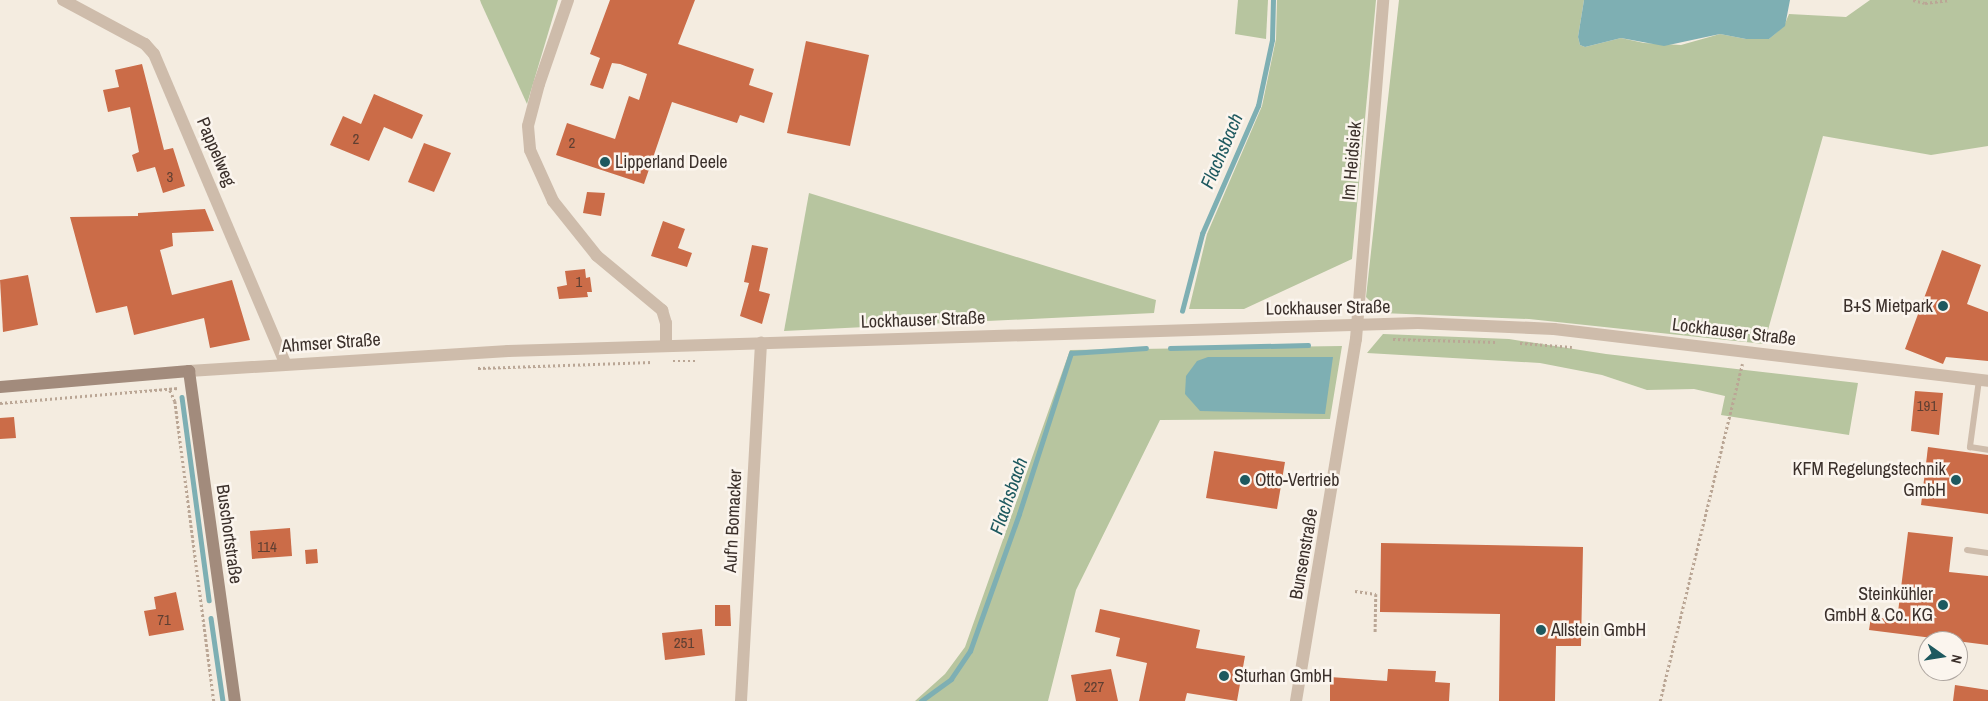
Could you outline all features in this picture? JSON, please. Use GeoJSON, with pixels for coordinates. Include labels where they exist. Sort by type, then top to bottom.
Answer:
{"type":"FeatureCollection","features":[{"type":"Feature","properties":{"kind":"main road","name":"Buschortstraße"},"geometry":{"type":"LineString","coordinates":[[190,371],[235,701]]}},
{"type":"Feature","properties":{"kind":"main road","name":"Ahmser Straße"},"geometry":{"type":"LineString","coordinates":[[0,387],[190,371]]}},
{"type":"Feature","properties":{"kind":"street","name":"Pappelweg"},"geometry":{"type":"LineString","coordinates":[[62,0],[145,44],[154,54],[285,363]]}},
{"type":"Feature","properties":{"kind":"street"},"geometry":{"type":"LineString","coordinates":[[568,0],[538,84],[528,126],[530,150],[553,201],[597,256],[662,310],[666,323],[666,346]]}},
{"type":"Feature","properties":{"kind":"street","name":"Im Heidsiek"},"geometry":{"type":"LineString","coordinates":[[1356,324],[1383,0]]}},
{"type":"Feature","properties":{"kind":"street","name":"Lockhauser Straße"},"geometry":{"type":"LineString","coordinates":[[666,346],[1418,323],[1554,329],[1984,380]]}},
{"type":"Feature","properties":{"kind":"street","name":"Bunsenstraße"},"geometry":{"type":"LineString","coordinates":[[1296,701],[1337,464],[1356,339],[1356,324]]}},
{"type":"Feature","properties":{"kind":"street","name":"Auf'n Bomacker"},"geometry":{"type":"LineString","coordinates":[[741,701],[761,343]]}},
{"type":"Feature","properties":{"kind":"street","name":"Ahmser Straße"},"geometry":{"type":"LineString","coordinates":[[190,371],[285,363],[666,346]]}},
{"type":"Feature","properties":{"kind":"lane"},"geometry":{"type":"LineString","coordinates":[[1984,380],[1970,447],[1988,450]]}},
{"type":"Feature","properties":{"kind":"lane"},"geometry":{"type":"LineString","coordinates":[[1967,550],[1988,552]]}},
{"type":"Feature","properties":{"kind":"path"},"geometry":{"type":"LineString","coordinates":[[1912,0],[1925,3],[1948,0]]}},
{"type":"Feature","properties":{"kind":"path"},"geometry":{"type":"LineString","coordinates":[[1391,339],[1506,342]]}},
{"type":"Feature","properties":{"kind":"path"},"geometry":{"type":"LineString","coordinates":[[1516,342],[1580,347]]}},
{"type":"Feature","properties":{"kind":"path"},"geometry":{"type":"LineString","coordinates":[[663,362],[691,361]]}},
{"type":"Feature","properties":{"kind":"path"},"geometry":{"type":"LineString","coordinates":[[474,368],[656,362]]}},
{"type":"Feature","properties":{"kind":"path"},"geometry":{"type":"LineString","coordinates":[[1660,701],[1740,379]]}},
{"type":"Feature","properties":{"kind":"path"},"geometry":{"type":"LineString","coordinates":[[0,403],[191,387]]}},
{"type":"Feature","properties":{"kind":"path"},"geometry":{"type":"LineString","coordinates":[[170,390],[175,401],[214,701]]}},
{"type":"Feature","properties":{"kind":"path"},"geometry":{"type":"LineString","coordinates":[[1354,591],[1376,594],[1375,634]]}},
{"type":"Feature","properties":{"kind":"green space"},"geometry":{"type":"Polygon","coordinates":[[[480,0],[558,0],[527,104],[481,3],[480,0]]]}},
{"type":"Feature","properties":{"kind":"green space"},"geometry":{"type":"Polygon","coordinates":[[[1238,0],[1268,0],[1266,39],[1235,34],[1238,0]]]}},
{"type":"Feature","properties":{"kind":"green space"},"geometry":{"type":"Polygon","coordinates":[[[1277,0],[1376,0],[1352,259],[1244,309],[1189,309],[1207,234],[1262,106],[1276,39],[1277,0]]]}},
{"type":"Feature","properties":{"kind":"green space"},"geometry":{"type":"Polygon","coordinates":[[[1399,0],[1584,0],[1578,37],[1580,45],[1585,47],[1621,38],[1644,43],[1681,45],[1720,34],[1746,39],[1769,39],[1784,26],[1789,14],[1846,17],[1870,0],[1988,0],[1988,146],[1931,155],[1823,136],[1764,344],[1529,319],[1382,313],[1366,297],[1399,0]]]}},
{"type":"Feature","properties":{"kind":"green space"},"geometry":{"type":"Polygon","coordinates":[[[809,193],[1156,300],[1154,313],[784,331],[809,193]]]}},
{"type":"Feature","properties":{"kind":"green space"},"geometry":{"type":"Polygon","coordinates":[[[1383,334],[1509,339],[1606,354],[1858,383],[1849,435],[1721,415],[1725,396],[1694,389],[1647,390],[1602,375],[1540,363],[1367,353],[1383,334]]]}},
{"type":"Feature","properties":{"kind":"green space"},"geometry":{"type":"Polygon","coordinates":[[[1342,346],[1330,419],[1160,420],[1076,590],[1048,701],[915,701],[945,674],[965,647],[1070,350],[1342,346]]]}},
{"type":"Feature","properties":{"kind":"water"},"geometry":{"type":"Polygon","coordinates":[[[1584,0],[1790,0],[1785,26],[1769,39],[1746,39],[1720,34],[1664,46],[1621,38],[1585,47],[1580,45],[1578,37],[1584,0]]]}},
{"type":"Feature","properties":{"kind":"water"},"geometry":{"type":"Polygon","coordinates":[[[1208,357],[1333,357],[1325,414],[1200,411],[1185,394],[1186,376],[1197,361],[1208,357]]]}},
{"type":"Feature","properties":{"kind":"building"},"geometry":{"type":"Polygon","coordinates":[[[610,0],[695,0],[678,44],[754,69],[749,85],[773,93],[764,123],[740,115],[737,123],[672,102],[644,184],[556,155],[567,123],[615,139],[629,96],[639,100],[647,74],[620,64],[612,63],[603,89],[590,85],[600,58],[590,54],[610,0]]]}},
{"type":"Feature","properties":{"kind":"building"},"geometry":{"type":"Polygon","coordinates":[[[806,41],[869,55],[850,146],[787,133],[806,41]]]}},
{"type":"Feature","properties":{"kind":"building"},"geometry":{"type":"Polygon","coordinates":[[[142,64],[164,150],[173,148],[185,186],[163,193],[155,167],[137,172],[132,155],[139,152],[130,107],[108,112],[103,90],[119,87],[115,70],[142,64]]]}},
{"type":"Feature","properties":{"kind":"building"},"geometry":{"type":"Polygon","coordinates":[[[374,94],[423,115],[412,139],[384,127],[369,161],[330,145],[343,116],[361,124],[374,94]]]}},
{"type":"Feature","properties":{"kind":"building"},"geometry":{"type":"Polygon","coordinates":[[[424,143],[451,153],[434,192],[408,182],[424,143]]]}},
{"type":"Feature","properties":{"kind":"building"},"geometry":{"type":"Polygon","coordinates":[[[587,192],[605,193],[601,216],[583,213],[587,192]]]}},
{"type":"Feature","properties":{"kind":"building"},"geometry":{"type":"Polygon","coordinates":[[[205,209],[214,231],[172,233],[173,246],[160,250],[172,295],[232,280],[250,340],[210,348],[204,318],[134,335],[127,306],[96,313],[70,217],[138,216],[138,213],[205,209]]]}},
{"type":"Feature","properties":{"kind":"building"},"geometry":{"type":"Polygon","coordinates":[[[663,221],[685,229],[678,248],[692,253],[687,267],[651,256],[663,221]]]}},
{"type":"Feature","properties":{"kind":"building"},"geometry":{"type":"Polygon","coordinates":[[[752,245],[768,248],[759,291],[770,294],[762,324],[740,316],[749,283],[744,282],[752,245]]]}},
{"type":"Feature","properties":{"kind":"building","name":"B+S Mietpark"},"geometry":{"type":"Polygon","coordinates":[[[1942,250],[1981,265],[1967,304],[1988,312],[1988,361],[1946,357],[1943,364],[1905,349],[1942,250]]]}},
{"type":"Feature","properties":{"kind":"building"},"geometry":{"type":"Polygon","coordinates":[[[585,269],[586,278],[590,277],[592,292],[587,292],[588,297],[559,299],[557,287],[567,285],[565,271],[585,269]]]}},
{"type":"Feature","properties":{"kind":"building"},"geometry":{"type":"Polygon","coordinates":[[[28,275],[38,325],[3,332],[0,280],[28,275]]]}},
{"type":"Feature","properties":{"kind":"building"},"geometry":{"type":"Polygon","coordinates":[[[1915,391],[1943,393],[1939,435],[1911,431],[1915,391]]]}},
{"type":"Feature","properties":{"kind":"building"},"geometry":{"type":"Polygon","coordinates":[[[14,417],[16,438],[0,439],[0,418],[14,417]]]}},
{"type":"Feature","properties":{"kind":"building","name":"KFM Regelungstechnik GmbH"},"geometry":{"type":"Polygon","coordinates":[[[1928,447],[1988,455],[1988,514],[1921,505],[1928,447]]]}},
{"type":"Feature","properties":{"kind":"building","name":"Otto-Vertrieb"},"geometry":{"type":"Polygon","coordinates":[[[1214,451],[1285,462],[1277,509],[1206,498],[1214,451]]]}},
{"type":"Feature","properties":{"kind":"building"},"geometry":{"type":"Polygon","coordinates":[[[290,528],[292,556],[252,559],[250,531],[290,528]]]}},
{"type":"Feature","properties":{"kind":"building","name":"Steinkühler GmbH & Co. KG"},"geometry":{"type":"Polygon","coordinates":[[[1908,532],[1953,537],[1949,572],[1988,576],[1988,645],[1968,642],[1968,631],[1918,631],[1918,636],[1869,630],[1871,617],[1897,620],[1908,532]]]}},
{"type":"Feature","properties":{"kind":"building","name":"Allstein GmbH"},"geometry":{"type":"Polygon","coordinates":[[[1381,543],[1583,547],[1581,646],[1556,646],[1555,701],[1499,701],[1500,614],[1380,612],[1381,543]]]}},
{"type":"Feature","properties":{"kind":"building"},"geometry":{"type":"Polygon","coordinates":[[[317,549],[318,563],[306,564],[305,550],[317,549]]]}},
{"type":"Feature","properties":{"kind":"building"},"geometry":{"type":"Polygon","coordinates":[[[176,592],[184,630],[149,636],[144,611],[156,609],[154,597],[176,592]]]}},
{"type":"Feature","properties":{"kind":"building"},"geometry":{"type":"Polygon","coordinates":[[[715,605],[730,605],[731,626],[715,626],[715,605]]]}},
{"type":"Feature","properties":{"kind":"building"},"geometry":{"type":"Polygon","coordinates":[[[1100,609],[1200,630],[1196,648],[1245,656],[1237,701],[1187,693],[1185,701],[1139,701],[1147,663],[1116,656],[1120,638],[1095,632],[1100,609]]]}},
{"type":"Feature","properties":{"kind":"building"},"geometry":{"type":"Polygon","coordinates":[[[702,629],[705,655],[665,660],[662,633],[702,629]]]}},
{"type":"Feature","properties":{"kind":"building"},"geometry":{"type":"Polygon","coordinates":[[[1111,669],[1118,701],[1076,701],[1071,675],[1111,669]]]}},
{"type":"Feature","properties":{"kind":"building"},"geometry":{"type":"Polygon","coordinates":[[[1388,669],[1436,671],[1435,682],[1450,683],[1449,701],[1330,701],[1330,677],[1387,681],[1388,669]]]}},
{"type":"Feature","properties":{"kind":"building"},"geometry":{"type":"Polygon","coordinates":[[[1955,685],[1988,690],[1988,701],[1953,701],[1955,685]]]}},
{"type":"Feature","properties":{"kind":"waterway","name":"Flachsbach"},"geometry":{"type":"LineString","coordinates":[[1182,311],[1202,234],[1258,106],[1272,40],[1273,0]]}},
{"type":"Feature","properties":{"kind":"waterway"},"geometry":{"type":"LineString","coordinates":[[1170,348],[1308,345]]}},
{"type":"Feature","properties":{"kind":"waterway","name":"Flachsbach"},"geometry":{"type":"LineString","coordinates":[[921,701],[951,679],[970,651],[1019,514],[1071,353],[1146,348]]}},
{"type":"Feature","properties":{"kind":"waterway"},"geometry":{"type":"LineString","coordinates":[[182,397],[209,600]]}},
{"type":"Feature","properties":{"kind":"waterway"},"geometry":{"type":"LineString","coordinates":[[211,618],[223,701]]}},
{"type":"Feature","properties":{"kind":"place","name":"Lipperland Deele"},"geometry":{"type":"Point","coordinates":[605,162]}},
{"type":"Feature","properties":{"kind":"place","name":"B+S Mietpark"},"geometry":{"type":"Point","coordinates":[1943,306]}},
{"type":"Feature","properties":{"kind":"place","name":"Otto-Vertrieb"},"geometry":{"type":"Point","coordinates":[1245,480]}},
{"type":"Feature","properties":{"kind":"place","name":"KFM Regelungstechnik GmbH"},"geometry":{"type":"Point","coordinates":[1956,480]}},
{"type":"Feature","properties":{"kind":"place","name":"Steinkühler GmbH & Co. KG"},"geometry":{"type":"Point","coordinates":[1943,605]}},
{"type":"Feature","properties":{"kind":"place","name":"Allstein GmbH"},"geometry":{"type":"Point","coordinates":[1541,630]}},
{"type":"Feature","properties":{"kind":"place","name":"Sturhan GmbH"},"geometry":{"type":"Point","coordinates":[1224,676]}}]}
